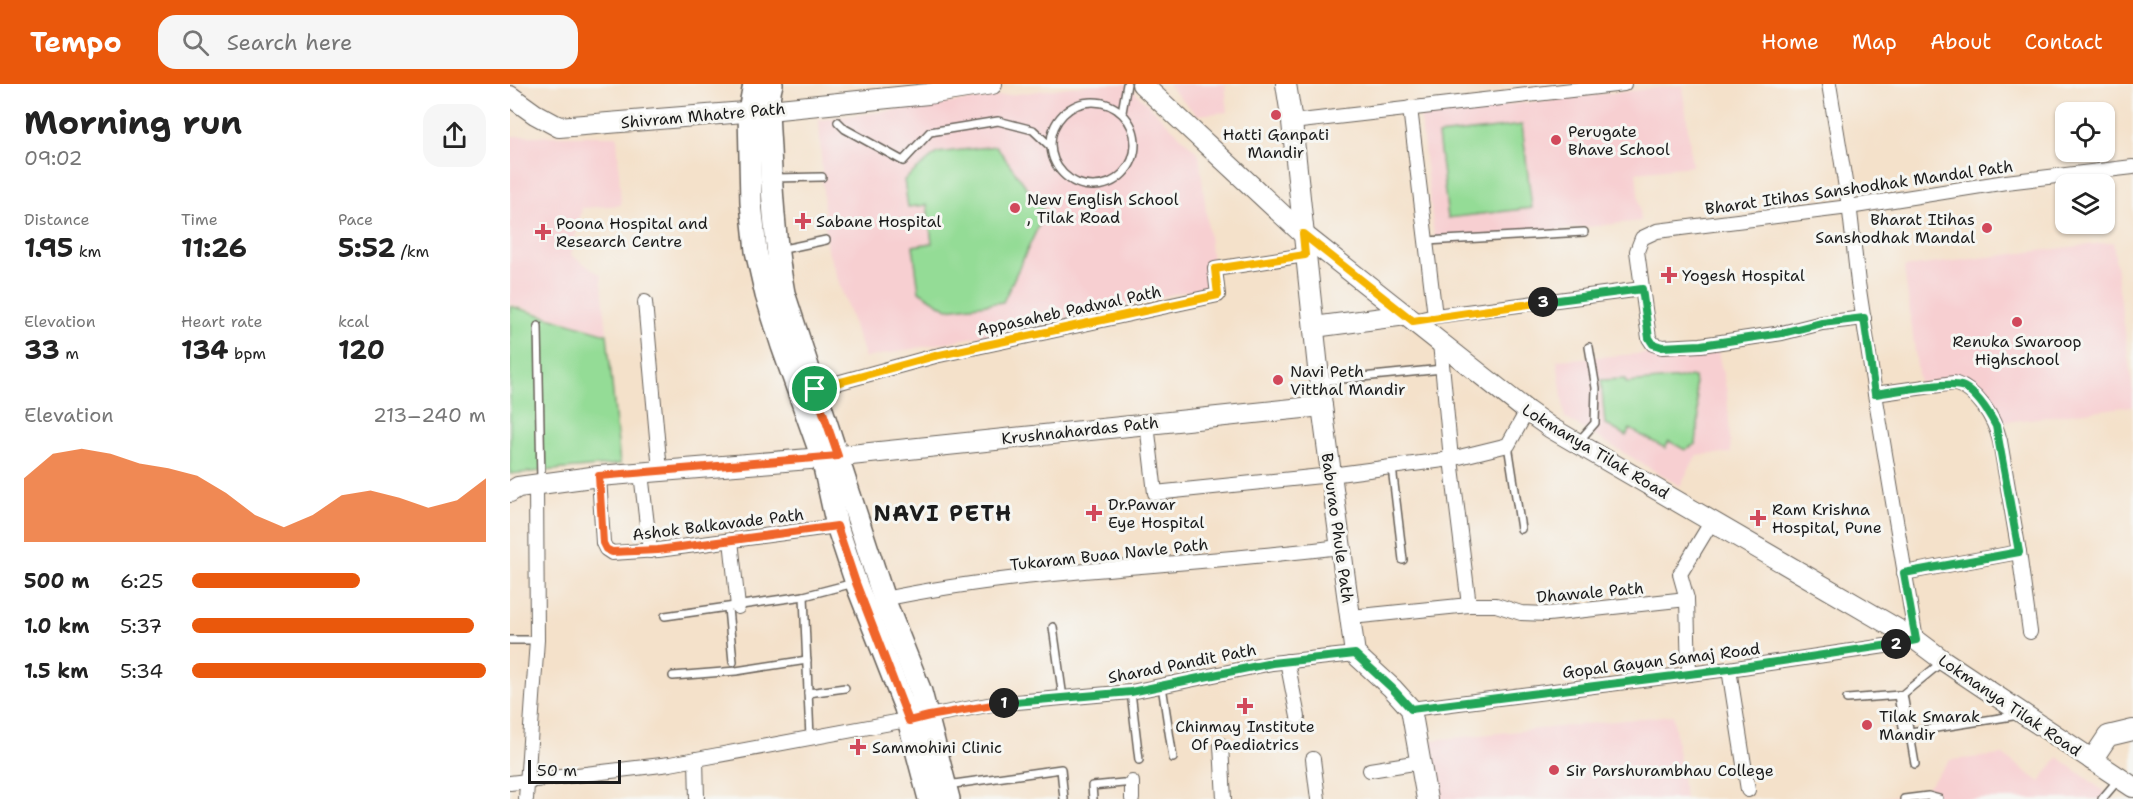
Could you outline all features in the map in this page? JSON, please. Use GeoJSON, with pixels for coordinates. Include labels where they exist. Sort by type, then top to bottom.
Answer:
{"type":"FeatureCollection","features":[{"type":"Feature","properties":{"kind":"main road"},"geometry":{"type":"LineString","coordinates":[[754,84],[771,178],[776,250],[784,292],[815,389],[830,457],[837,526],[856,583],[919,718],[948,792]]}},
{"type":"Feature","properties":{"kind":"main road"},"geometry":{"type":"LineString","coordinates":[[772,84],[759,110],[751,203],[756,251],[766,295],[782,346],[830,457],[884,599],[919,718],[929,799]]}},
{"type":"Feature","properties":{"kind":"street","name":"Shivram Mhatre Path"},"geometry":{"type":"LineString","coordinates":[[517,96],[549,123],[560,127],[759,110],[928,87],[992,84]]}},
{"type":"Feature","properties":{"kind":"street","name":"Lokmanya Tilak Road"},"geometry":{"type":"LineString","coordinates":[[1142,84],[1303,234],[1527,411],[1916,640],[2126,783]]}},
{"type":"Feature","properties":{"kind":"street","name":"Baburao Phule Path"},"geometry":{"type":"LineString","coordinates":[[1286,84],[1330,475],[1355,654]]}},
{"type":"Feature","properties":{"kind":"street"},"geometry":{"type":"LineString","coordinates":[[1292,122],[1624,84]]}},
{"type":"Feature","properties":{"kind":"street"},"geometry":{"type":"LineString","coordinates":[[1829,84],[1875,394],[1916,640]]}},
{"type":"Feature","properties":{"kind":"street"},"geometry":{"type":"LineString","coordinates":[[1410,108],[1435,316]]}},
{"type":"Feature","properties":{"kind":"street","name":"Bharat Itihas Sanshodhak Mandal Path"},"geometry":{"type":"LineString","coordinates":[[1864,318],[1822,323],[1782,333],[1662,347],[1653,344],[1649,338],[1637,251],[1642,238],[1657,231],[1849,207],[2006,182],[2133,167]]}},
{"type":"Feature","properties":{"kind":"street","name":"Appasaheb Padwal Path"},"geometry":{"type":"LineString","coordinates":[[815,389],[935,356],[1218,295],[1215,269],[1305,255]]}},
{"type":"Feature","properties":{"kind":"street"},"geometry":{"type":"LineString","coordinates":[[1314,327],[1435,316],[1642,289]]}},
{"type":"Feature","properties":{"kind":"street"},"geometry":{"type":"LineString","coordinates":[[645,302],[651,472],[650,551]]}},
{"type":"Feature","properties":{"kind":"street"},"geometry":{"type":"LineString","coordinates":[[1440,343],[1450,459],[1469,605]]}},
{"type":"Feature","properties":{"kind":"street"},"geometry":{"type":"LineString","coordinates":[[1875,394],[1954,383],[1970,391],[1990,414],[1996,426],[2019,552],[2030,632]]}},
{"type":"Feature","properties":{"kind":"street","name":"Krushnahardas Path"},"geometry":{"type":"LineString","coordinates":[[523,486],[599,476],[830,457],[1322,406]]}},
{"type":"Feature","properties":{"kind":"street"},"geometry":{"type":"LineString","coordinates":[[1147,424],[1155,494],[1450,459],[1508,445],[1527,411]]}},
{"type":"Feature","properties":{"kind":"street","name":"Ashok Balkavade Path"},"geometry":{"type":"LineString","coordinates":[[599,476],[603,543],[606,549],[612,552],[650,551],[837,526]]}},
{"type":"Feature","properties":{"kind":"street"},"geometry":{"type":"LineString","coordinates":[[523,486],[537,640],[526,799]]}},
{"type":"Feature","properties":{"kind":"street"},"geometry":{"type":"LineString","coordinates":[[1689,674],[1687,599],[1680,574],[1712,521]]}},
{"type":"Feature","properties":{"kind":"street"},"geometry":{"type":"LineString","coordinates":[[731,540],[733,607]]}},
{"type":"Feature","properties":{"kind":"street","name":"Tukaram Buaa Navle Path"},"geometry":{"type":"LineString","coordinates":[[884,599],[927,590],[1077,571],[1285,554],[1339,547]]}},
{"type":"Feature","properties":{"kind":"street"},"geometry":{"type":"LineString","coordinates":[[1904,573],[2019,552]]}},
{"type":"Feature","properties":{"kind":"street","name":"Dhawale Path"},"geometry":{"type":"LineString","coordinates":[[1351,617],[1469,605],[1496,605],[1521,613],[1548,614],[1687,599]]}},
{"type":"Feature","properties":{"kind":"street","name":"Gopal Gayan Samaj Road"},"geometry":{"type":"LineString","coordinates":[[1411,709],[1729,669],[1916,640]]}},
{"type":"Feature","properties":{"kind":"street"},"geometry":{"type":"LineString","coordinates":[[1355,654],[1411,709],[1427,799]]}},
{"type":"Feature","properties":{"kind":"street","name":"Sharad Pandit Path"},"geometry":{"type":"LineString","coordinates":[[510,783],[526,783],[696,759],[993,704],[1131,692],[1287,661],[1355,654]]}},
{"type":"Feature","properties":{"kind":"street"},"geometry":{"type":"LineString","coordinates":[[1287,661],[1298,717]]}},
{"type":"Feature","properties":{"kind":"street"},"geometry":{"type":"LineString","coordinates":[[1729,669],[1748,790]]}},
{"type":"Feature","properties":{"kind":"street"},"geometry":{"type":"LineString","coordinates":[[2092,760],[2108,736],[2133,730]]}},
{"type":"Feature","properties":{"kind":"street"},"geometry":{"type":"LineString","coordinates":[[1221,745],[1224,799]]}},
{"type":"Feature","properties":{"kind":"street"},"geometry":{"type":"LineString","coordinates":[[696,759],[697,799]]}},
{"type":"Feature","properties":{"kind":"street"},"geometry":{"type":"LineString","coordinates":[[1313,759],[1318,799]]}},
{"type":"Feature","properties":{"kind":"street"},"geometry":{"type":"LineString","coordinates":[[1370,770],[1420,762]]}},
{"type":"Feature","properties":{"kind":"street"},"geometry":{"type":"LineString","coordinates":[[1127,783],[1132,799]]}},
{"type":"Feature","properties":{"kind":"lane"},"geometry":{"type":"LineString","coordinates":[[1122,112],[1127,84]]}},
{"type":"Feature","properties":{"kind":"lane"},"geometry":{"type":"LineString","coordinates":[[1096,101],[1110,104],[1122,112],[1131,123],[1135,136],[1135,150],[1131,163],[1123,174],[1111,182],[1098,186],[1084,186],[1060,172],[1053,160],[1050,146],[1051,132],[1058,119],[1068,109],[1081,102],[1096,101]]}},
{"type":"Feature","properties":{"kind":"lane"},"geometry":{"type":"LineString","coordinates":[[838,122],[845,129],[903,161],[930,132],[998,121],[1033,130],[1050,146]]}},
{"type":"Feature","properties":{"kind":"lane"},"geometry":{"type":"LineString","coordinates":[[771,178],[822,177]]}},
{"type":"Feature","properties":{"kind":"lane"},"geometry":{"type":"LineString","coordinates":[[1426,241],[1584,232]]}},
{"type":"Feature","properties":{"kind":"lane"},"geometry":{"type":"LineString","coordinates":[[776,250],[826,240]]}},
{"type":"Feature","properties":{"kind":"lane"},"geometry":{"type":"LineString","coordinates":[[523,486],[538,326]]}},
{"type":"Feature","properties":{"kind":"lane"},"geometry":{"type":"LineString","coordinates":[[1578,443],[1595,423],[1596,388],[1589,347]]}},
{"type":"Feature","properties":{"kind":"lane"},"geometry":{"type":"LineString","coordinates":[[1320,381],[1442,369]]}},
{"type":"Feature","properties":{"kind":"lane"},"geometry":{"type":"LineString","coordinates":[[1508,445],[1521,529]]}},
{"type":"Feature","properties":{"kind":"lane"},"geometry":{"type":"LineString","coordinates":[[1392,466],[1403,561]]}},
{"type":"Feature","properties":{"kind":"lane"},"geometry":{"type":"LineString","coordinates":[[665,616],[804,596],[856,583]]}},
{"type":"Feature","properties":{"kind":"lane"},"geometry":{"type":"LineString","coordinates":[[804,596],[810,739]]}},
{"type":"Feature","properties":{"kind":"lane"},"geometry":{"type":"LineString","coordinates":[[733,607],[734,662]]}},
{"type":"Feature","properties":{"kind":"lane"},"geometry":{"type":"LineString","coordinates":[[1053,627],[1063,698]]}},
{"type":"Feature","properties":{"kind":"lane"},"geometry":{"type":"LineString","coordinates":[[510,640],[537,640]]}},
{"type":"Feature","properties":{"kind":"lane"},"geometry":{"type":"LineString","coordinates":[[673,676],[736,671],[807,660]]}},
{"type":"Feature","properties":{"kind":"lane"},"geometry":{"type":"LineString","coordinates":[[1848,699],[1900,695],[1944,661]]}},
{"type":"Feature","properties":{"kind":"lane"},"geometry":{"type":"LineString","coordinates":[[1162,686],[1173,758]]}},
{"type":"Feature","properties":{"kind":"lane"},"geometry":{"type":"LineString","coordinates":[[808,693],[845,688]]}},
{"type":"Feature","properties":{"kind":"lane"},"geometry":{"type":"LineString","coordinates":[[1131,692],[1139,760]]}},
{"type":"Feature","properties":{"kind":"lane"},"geometry":{"type":"LineString","coordinates":[[1900,695],[1915,764]]}},
{"type":"Feature","properties":{"kind":"lane"},"geometry":{"type":"LineString","coordinates":[[1909,732],[2024,714]]}},
{"type":"Feature","properties":{"kind":"lane"},"geometry":{"type":"LineString","coordinates":[[948,792],[1061,769],[1064,799]]}},
{"type":"Feature","properties":{"kind":"lane"},"geometry":{"type":"LineString","coordinates":[[1093,799],[1092,786],[1127,783]]}},
{"type":"Feature","properties":{"kind":"lane"},"geometry":{"type":"LineString","coordinates":[[2102,799],[2126,783]]}},
{"type":"Feature","properties":{"kind":"lane"},"geometry":{"type":"LineString","coordinates":[[1904,799],[1928,796],[1939,799]]}},
{"type":"Feature","properties":{"kind":"shaded area","name":"New English School , Tilak Road"},"geometry":{"type":"Polygon","coordinates":[[[1093,84],[1127,84],[1199,154],[1215,285],[1032,326],[865,358],[826,245],[819,120],[1093,84]]]}},
{"type":"Feature","properties":{"kind":"shaded area"},"geometry":{"type":"Polygon","coordinates":[[[1167,84],[1225,84],[1228,112],[1197,115],[1167,84]]]}},
{"type":"Feature","properties":{"kind":"shaded area","name":"Perugate Bhave School"},"geometry":{"type":"Polygon","coordinates":[[[1683,85],[1692,166],[1636,172],[1641,221],[1435,244],[1420,114],[1683,85]]]}},
{"type":"Feature","properties":{"kind":"shaded area","name":"Poona Hospital and Research Centre"},"geometry":{"type":"Polygon","coordinates":[[[510,136],[617,136],[621,205],[582,208],[571,255],[601,275],[607,333],[510,304],[510,136]]]}},
{"type":"Feature","properties":{"kind":"shaded area","name":"Renuka Swaroop Highschool"},"geometry":{"type":"Polygon","coordinates":[[[2113,242],[2133,406],[2006,422],[1963,377],[1919,383],[1904,267],[2113,242]]]}},
{"type":"Feature","properties":{"kind":"shaded area"},"geometry":{"type":"Polygon","coordinates":[[[1717,348],[1727,392],[1731,453],[1697,455],[1680,486],[1565,418],[1557,360],[1717,348]]]}},
{"type":"Feature","properties":{"kind":"shaded area","name":"Sir Parshurambhau College"},"geometry":{"type":"Polygon","coordinates":[[[1673,715],[1685,799],[1432,799],[1423,741],[1673,715]]]}},
{"type":"Feature","properties":{"kind":"shaded area"},"geometry":{"type":"Polygon","coordinates":[[[2003,755],[2040,782],[2058,757],[2114,799],[1869,799],[1922,793],[1950,760],[2003,755]]]}},
{"type":"Feature","properties":{"kind":"green space"},"geometry":{"type":"Polygon","coordinates":[[[1522,125],[1532,208],[1448,218],[1438,135],[1522,125]]]}},
{"type":"Feature","properties":{"kind":"green space"},"geometry":{"type":"Polygon","coordinates":[[[996,146],[1045,212],[1003,302],[947,309],[919,291],[913,246],[932,243],[927,205],[908,207],[904,180],[937,153],[996,146]]]}},
{"type":"Feature","properties":{"kind":"green space"},"geometry":{"type":"Polygon","coordinates":[[[510,306],[607,334],[620,464],[510,474],[510,306]]]}},
{"type":"Feature","properties":{"kind":"green space"},"geometry":{"type":"Polygon","coordinates":[[[1694,377],[1699,417],[1696,444],[1685,450],[1669,441],[1665,448],[1630,429],[1626,436],[1605,424],[1601,380],[1625,379],[1626,383],[1694,377]]]}},
{"type":"Feature","properties":{"kind":"place","name":"Hatti Ganpati Mandir"},"geometry":{"type":"Point","coordinates":[1276,115]}},
{"type":"Feature","properties":{"kind":"place","name":"Perugate Bhave School"},"geometry":{"type":"Point","coordinates":[1556,140]}},
{"type":"Feature","properties":{"kind":"place","name":"New English School , Tilak Road"},"geometry":{"type":"Point","coordinates":[1015,208]}},
{"type":"Feature","properties":{"kind":"place","name":"Sabane Hospital"},"geometry":{"type":"Point","coordinates":[803,221]}},
{"type":"Feature","properties":{"kind":"place","name":"Bharat Itihas Sanshodhak Mandal"},"geometry":{"type":"Point","coordinates":[1987,228]}},
{"type":"Feature","properties":{"kind":"place","name":"Poona Hospital and Research Centre"},"geometry":{"type":"Point","coordinates":[543,232]}},
{"type":"Feature","properties":{"kind":"place","name":"Yogesh Hospital"},"geometry":{"type":"Point","coordinates":[1669,275]}},
{"type":"Feature","properties":{"kind":"place","name":"Renuka Swaroop Highschool"},"geometry":{"type":"Point","coordinates":[2017,322]}},
{"type":"Feature","properties":{"kind":"place","name":"Navi Peth Vitthal Mandir"},"geometry":{"type":"Point","coordinates":[1278,380]}},
{"type":"Feature","properties":{"kind":"place","name":"Dr.Pawar Eye Hospital"},"geometry":{"type":"Point","coordinates":[1094,513]}},
{"type":"Feature","properties":{"kind":"place","name":"Ram Krishna Hospital, Pune"},"geometry":{"type":"Point","coordinates":[1758,518]}},
{"type":"Feature","properties":{"kind":"place","name":"Chinmay Institute Of Paediatrics"},"geometry":{"type":"Point","coordinates":[1245,706]}},
{"type":"Feature","properties":{"kind":"place","name":"Tilak Smarak Mandir"},"geometry":{"type":"Point","coordinates":[1867,725]}},
{"type":"Feature","properties":{"kind":"place","name":"Sammohini Clinic"},"geometry":{"type":"Point","coordinates":[858,747]}},
{"type":"Feature","properties":{"kind":"place","name":"Sir Parshurambhau College"},"geometry":{"type":"Point","coordinates":[1554,770]}},
{"type":"Feature","properties":{"kind":"district","name":"NAVI PETH"},"geometry":{"type":"Point","coordinates":[943,513]}},
{"type":"Feature","properties":{"kind":"route"},"geometry":{"type":"LineString","coordinates":[[1303,234],[1413,321],[1435,316],[1642,289],[1649,338],[1653,344],[1662,347],[1701,345],[1782,333],[1822,323],[1864,318],[1875,394],[1954,383],[1970,391],[1990,414],[2000,441],[2019,552],[1904,573],[1916,640],[1886,646],[1729,669],[1411,709],[1355,654],[1272,663],[1131,692],[993,704],[909,721],[856,583],[837,526],[658,550],[612,552],[606,549],[603,543],[599,476],[838,456],[815,389],[935,356],[1218,295],[1215,269],[1305,255],[1303,234]]}}]}
